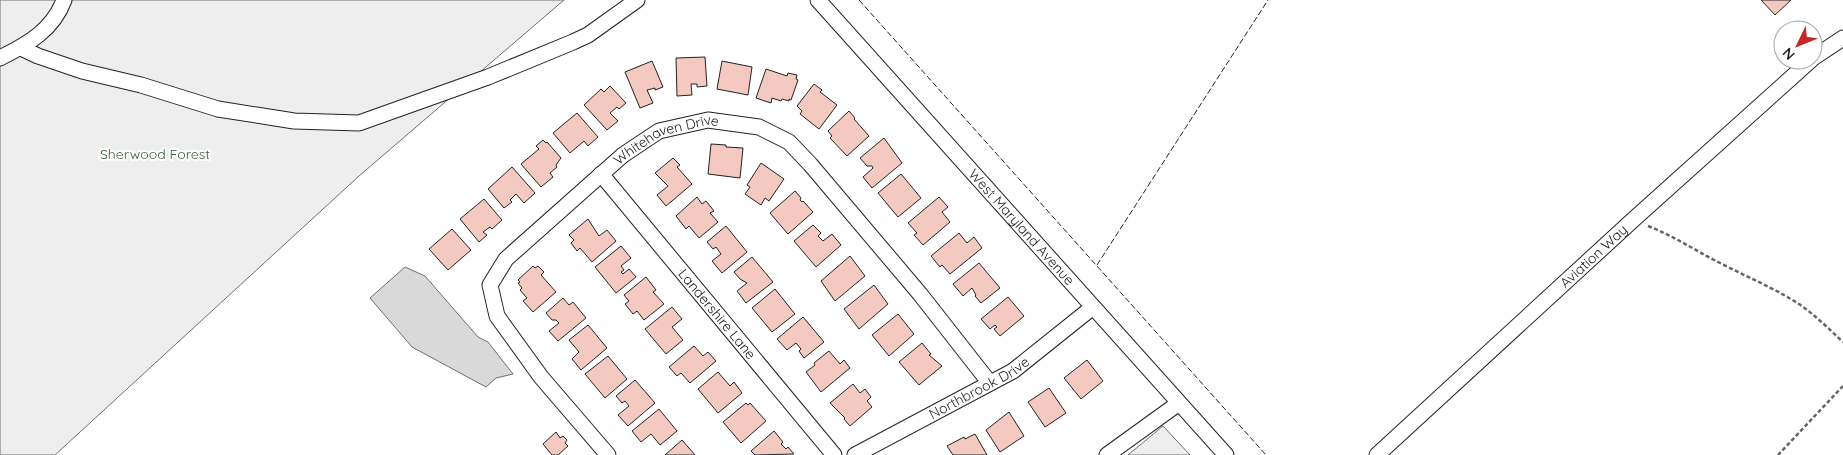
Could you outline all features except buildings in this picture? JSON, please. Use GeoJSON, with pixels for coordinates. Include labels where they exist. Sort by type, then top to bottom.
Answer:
{"type":"FeatureCollection","features":[{"type":"Feature","properties":{"kind":"street"},"geometry":{"type":"LineString","coordinates":[[0,58],[21,48],[49,26],[58,14],[64,0]]}},
{"type":"Feature","properties":{"kind":"street"},"geometry":{"type":"LineString","coordinates":[[21,48],[82,71],[141,85],[218,109],[294,121],[359,122],[488,77],[573,42],[588,35],[637,0]]}},
{"type":"Feature","properties":{"kind":"street","name":"West Maryland Avenue"},"geometry":{"type":"LineString","coordinates":[[818,0],[1226,455]]}},
{"type":"Feature","properties":{"kind":"street","name":"Aviation Way"},"geometry":{"type":"LineString","coordinates":[[1823,52],[1843,38]]}},
{"type":"Feature","properties":{"kind":"street","name":"Aviation Way"},"geometry":{"type":"LineString","coordinates":[[1377,455],[1800,70]]}},
{"type":"Feature","properties":{"kind":"street","name":"Whitehaven Drive"},"geometry":{"type":"LineString","coordinates":[[608,455],[541,377],[497,316],[490,285],[506,259],[623,154],[659,131],[708,120],[759,127],[789,142],[810,164],[920,294],[989,382]]}},
{"type":"Feature","properties":{"kind":"street","name":"Landershire Lane"},"geometry":{"type":"LineString","coordinates":[[601,174],[834,455]]}},
{"type":"Feature","properties":{"kind":"street","name":"Northbrook Drive"},"geometry":{"type":"LineString","coordinates":[[854,455],[1013,371],[1093,306]]}},
{"type":"Feature","properties":{"kind":"street"},"geometry":{"type":"LineString","coordinates":[[1107,455],[1179,403]]}},
{"type":"Feature","properties":{"kind":"path"},"geometry":{"type":"LineString","coordinates":[[1634,219],[1669,234],[1718,262],[1778,291],[1822,322],[1843,342]]}},
{"type":"Feature","properties":{"kind":"path"},"geometry":{"type":"LineString","coordinates":[[1778,455],[1843,386]]}},
{"type":"Feature","properties":{"kind":"green space","name":"Sherwood Forest"},"geometry":{"type":"Polygon","coordinates":[[[0,0],[564,0],[359,176],[55,455],[0,455],[0,0]]]}},
{"type":"Feature","properties":{"kind":"green space"},"geometry":{"type":"Polygon","coordinates":[[[1163,426],[1190,455],[1128,455],[1163,426]]]}},
{"type":"Feature","properties":{"kind":"shaded area"},"geometry":{"type":"Polygon","coordinates":[[[405,267],[425,276],[478,337],[488,342],[513,374],[496,378],[486,387],[412,347],[370,298],[405,267]]]}},
{"type":"Feature","properties":{"kind":"fence"},"geometry":{"type":"LineString","coordinates":[[859,0],[1266,455]]}},
{"type":"Feature","properties":{"kind":"fence"},"geometry":{"type":"LineString","coordinates":[[1097,265],[1268,0]]}}]}
